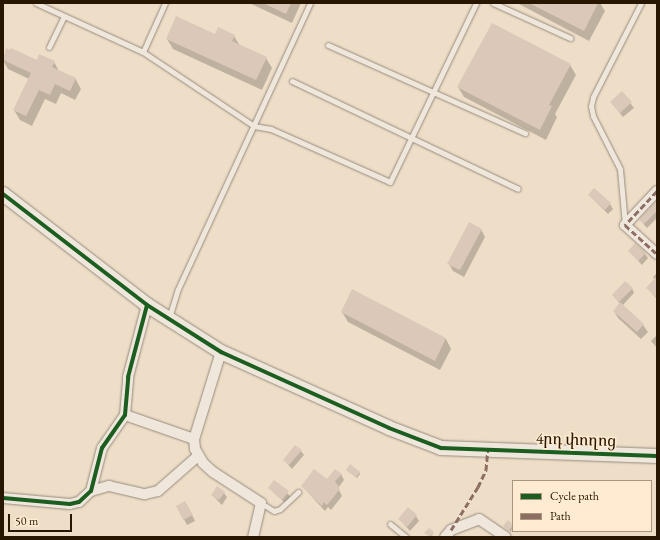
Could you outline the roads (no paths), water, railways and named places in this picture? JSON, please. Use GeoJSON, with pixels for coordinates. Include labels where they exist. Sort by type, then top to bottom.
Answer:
{"type":"FeatureCollection","features":[{"type":"Feature","properties":{"kind":"street"},"geometry":{"type":"LineString","coordinates":[[657,191],[625,224],[657,254]]}},
{"type":"Feature","properties":{"kind":"street","name":"4րդ փողոց"},"geometry":{"type":"LineString","coordinates":[[3,194],[147,305],[221,352],[389,428],[441,448],[657,456]]}},
{"type":"Feature","properties":{"kind":"street"},"geometry":{"type":"LineString","coordinates":[[91,492],[102,448],[125,415],[128,377],[147,305]]}},
{"type":"Feature","properties":{"kind":"street"},"geometry":{"type":"LineString","coordinates":[[221,352],[194,439],[198,456],[213,472],[261,503],[253,537]]}},
{"type":"Feature","properties":{"kind":"street"},"geometry":{"type":"LineString","coordinates":[[125,415],[194,439]]}},
{"type":"Feature","properties":{"kind":"street"},"geometry":{"type":"LineString","coordinates":[[3,498],[70,504],[79,502],[91,492],[108,486],[145,494],[158,491],[198,456]]}},
{"type":"Feature","properties":{"kind":"street"},"geometry":{"type":"LineString","coordinates":[[445,537],[450,530],[479,518],[506,537]]}},
{"type":"Feature","properties":{"kind":"lane"},"geometry":{"type":"LineString","coordinates":[[36,3],[143,52],[254,126],[271,129],[390,182],[432,91],[476,3]]}},
{"type":"Feature","properties":{"kind":"lane"},"geometry":{"type":"LineString","coordinates":[[143,52],[165,3]]}},
{"type":"Feature","properties":{"kind":"lane"},"geometry":{"type":"LineString","coordinates":[[168,319],[178,289],[310,3]]}},
{"type":"Feature","properties":{"kind":"lane"},"geometry":{"type":"LineString","coordinates":[[493,3],[570,38]]}},
{"type":"Feature","properties":{"kind":"lane"},"geometry":{"type":"LineString","coordinates":[[625,224],[620,170],[593,116],[591,106],[593,97],[640,3]]}},
{"type":"Feature","properties":{"kind":"lane"},"geometry":{"type":"LineString","coordinates":[[49,47],[64,16]]}},
{"type":"Feature","properties":{"kind":"lane"},"geometry":{"type":"LineString","coordinates":[[328,45],[525,133]]}},
{"type":"Feature","properties":{"kind":"lane"},"geometry":{"type":"LineString","coordinates":[[292,81],[518,189]]}},
{"type":"Feature","properties":{"kind":"lane"},"geometry":{"type":"LineString","coordinates":[[261,503],[274,511],[286,506],[298,492]]}},
{"type":"Feature","properties":{"kind":"lane"},"geometry":{"type":"LineString","coordinates":[[390,524],[406,537]]}}]}
